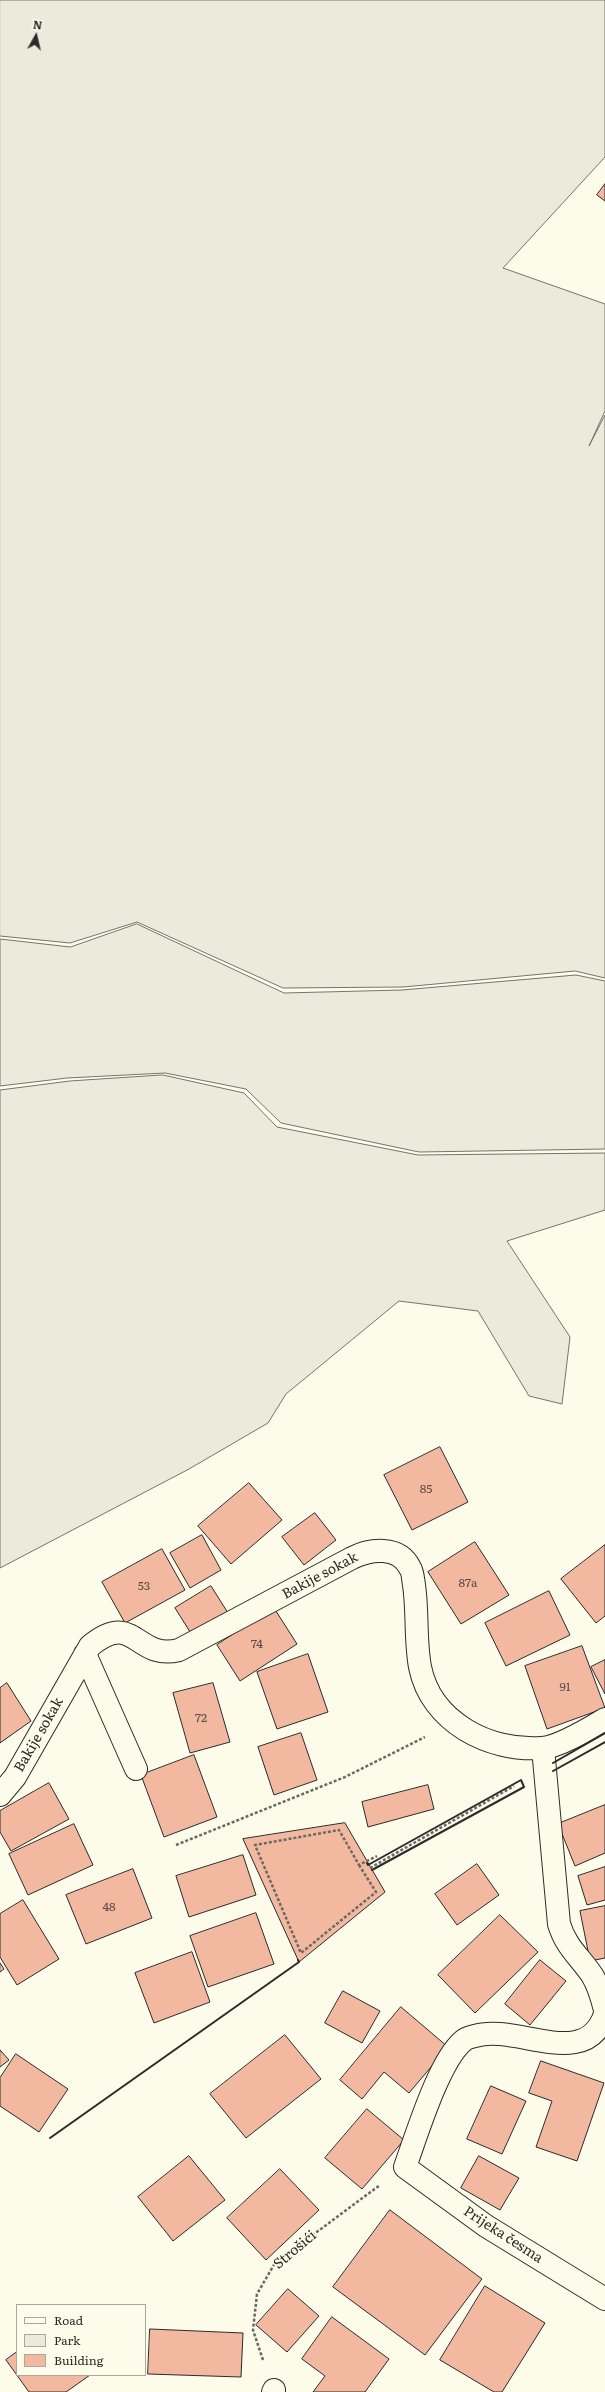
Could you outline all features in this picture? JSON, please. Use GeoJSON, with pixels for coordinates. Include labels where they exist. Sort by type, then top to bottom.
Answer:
{"type":"FeatureCollection","features":[{"type":"Feature","properties":{"kind":"street","name":"Bakije sokak"},"geometry":{"type":"LineString","coordinates":[[0,1795],[15,1777],[90,1646],[103,1635],[112,1632],[133,1636],[153,1650],[167,1653],[179,1650],[361,1553],[381,1550],[400,1555],[411,1568],[420,1667],[433,1700],[444,1714],[454,1722],[470,1733],[505,1745],[544,1748],[579,1734],[605,1719]]}},
{"type":"Feature","properties":{"kind":"street"},"geometry":{"type":"LineString","coordinates":[[85,1654],[136,1769]]}},
{"type":"Feature","properties":{"kind":"street"},"geometry":{"type":"LineString","coordinates":[[544,1748],[559,1924],[568,1947],[592,1976],[601,1993],[605,2010]]}},
{"type":"Feature","properties":{"kind":"street"},"geometry":{"type":"LineString","coordinates":[[405,2167],[446,2061],[464,2040],[486,2033],[510,2034],[563,2044],[584,2041],[601,2027],[605,2014]]}},
{"type":"Feature","properties":{"kind":"street","name":"Prijeka česma"},"geometry":{"type":"LineString","coordinates":[[405,2167],[486,2226],[605,2298]]}},
{"type":"Feature","properties":{"kind":"path"},"geometry":{"type":"LineString","coordinates":[[176,1845],[346,1777],[454,1722]]}},
{"type":"Feature","properties":{"kind":"path"},"geometry":{"type":"LineString","coordinates":[[370,1868],[522,1782]]}},
{"type":"Feature","properties":{"kind":"path"},"geometry":{"type":"LineString","coordinates":[[339,1830],[359,1865],[376,1892],[301,1953],[255,1845],[339,1830]]}},
{"type":"Feature","properties":{"kind":"path"},"geometry":{"type":"LineString","coordinates":[[359,1865],[378,1856]]}},
{"type":"Feature","properties":{"kind":"path","name":"Strošići"},"geometry":{"type":"LineString","coordinates":[[274,2391],[253,2330],[257,2294],[271,2269],[275,2263],[405,2167]]}},
{"type":"Feature","properties":{"kind":"green space"},"geometry":{"type":"Polygon","coordinates":[[[0,0],[605,0],[605,157],[503,268],[605,304],[605,411],[589,446],[605,415],[605,978],[575,971],[403,987],[283,988],[137,922],[70,943],[0,936],[0,0]]]}},
{"type":"Feature","properties":{"kind":"green space"},"geometry":{"type":"Polygon","coordinates":[[[137,924],[284,993],[402,990],[576,975],[605,981],[605,1149],[419,1152],[281,1123],[246,1089],[165,1073],[67,1078],[0,1086],[0,939],[70,947],[137,924]]]}},
{"type":"Feature","properties":{"kind":"green space"},"geometry":{"type":"Polygon","coordinates":[[[163,1075],[244,1093],[277,1127],[418,1155],[605,1153],[605,1210],[507,1241],[570,1337],[562,1404],[529,1396],[478,1311],[399,1301],[286,1394],[268,1423],[189,1469],[0,1568],[0,1090],[70,1081],[163,1075]]]}},
{"type":"Feature","properties":{"kind":"building"},"geometry":{"type":"Polygon","coordinates":[[[605,184],[605,201],[597,195],[605,184]]]}},
{"type":"Feature","properties":{"kind":"building"},"geometry":{"type":"Polygon","coordinates":[[[440,1447],[468,1502],[412,1530],[384,1475],[440,1447]]]}},
{"type":"Feature","properties":{"kind":"building"},"geometry":{"type":"Polygon","coordinates":[[[249,1483],[282,1520],[231,1564],[198,1526],[249,1483]]]}},
{"type":"Feature","properties":{"kind":"building"},"geometry":{"type":"Polygon","coordinates":[[[315,1513],[336,1540],[304,1565],[282,1537],[315,1513]]]}},
{"type":"Feature","properties":{"kind":"building"},"geometry":{"type":"Polygon","coordinates":[[[202,1535],[221,1570],[190,1588],[170,1553],[202,1535]]]}},
{"type":"Feature","properties":{"kind":"building"},"geometry":{"type":"Polygon","coordinates":[[[475,1542],[509,1595],[461,1624],[428,1572],[475,1542]]]}},
{"type":"Feature","properties":{"kind":"building"},"geometry":{"type":"Polygon","coordinates":[[[605,1545],[605,1616],[596,1623],[561,1579],[605,1545]]]}},
{"type":"Feature","properties":{"kind":"building"},"geometry":{"type":"Polygon","coordinates":[[[162,1549],[185,1590],[125,1623],[102,1582],[162,1549]]]}},
{"type":"Feature","properties":{"kind":"building"},"geometry":{"type":"Polygon","coordinates":[[[211,1586],[228,1613],[192,1635],[175,1608],[211,1586]]]}},
{"type":"Feature","properties":{"kind":"building"},"geometry":{"type":"Polygon","coordinates":[[[549,1591],[570,1635],[506,1666],[485,1623],[549,1591]]]}},
{"type":"Feature","properties":{"kind":"building"},"geometry":{"type":"Polygon","coordinates":[[[274,1608],[297,1644],[240,1681],[217,1645],[274,1608]]]}},
{"type":"Feature","properties":{"kind":"building"},"geometry":{"type":"Polygon","coordinates":[[[582,1646],[605,1708],[547,1729],[525,1666],[582,1646]]]}},
{"type":"Feature","properties":{"kind":"building"},"geometry":{"type":"Polygon","coordinates":[[[308,1654],[328,1712],[277,1729],[257,1672],[308,1654]]]}},
{"type":"Feature","properties":{"kind":"building"},"geometry":{"type":"Polygon","coordinates":[[[605,1660],[605,1694],[591,1667],[605,1660]]]}},
{"type":"Feature","properties":{"kind":"building"},"geometry":{"type":"Polygon","coordinates":[[[7,1683],[31,1721],[0,1743],[0,1688],[7,1683]]]}},
{"type":"Feature","properties":{"kind":"building"},"geometry":{"type":"Polygon","coordinates":[[[213,1683],[230,1742],[190,1753],[173,1693],[213,1683]]]}},
{"type":"Feature","properties":{"kind":"building"},"geometry":{"type":"Polygon","coordinates":[[[301,1733],[317,1780],[274,1795],[258,1747],[301,1733]]]}},
{"type":"Feature","properties":{"kind":"building"},"geometry":{"type":"Polygon","coordinates":[[[194,1755],[217,1817],[164,1837],[141,1775],[194,1755]]]}},
{"type":"Feature","properties":{"kind":"building"},"geometry":{"type":"Polygon","coordinates":[[[49,1783],[69,1819],[11,1851],[0,1832],[0,1811],[49,1783]]]}},
{"type":"Feature","properties":{"kind":"building"},"geometry":{"type":"Polygon","coordinates":[[[428,1785],[434,1809],[368,1827],[362,1802],[428,1785]]]}},
{"type":"Feature","properties":{"kind":"building"},"geometry":{"type":"Polygon","coordinates":[[[605,1805],[605,1853],[575,1866],[558,1824],[605,1805]]]}},
{"type":"Feature","properties":{"kind":"building"},"geometry":{"type":"Polygon","coordinates":[[[345,1823],[385,1892],[299,1962],[243,1839],[345,1823]]]}},
{"type":"Feature","properties":{"kind":"building"},"geometry":{"type":"Polygon","coordinates":[[[74,1824],[93,1865],[28,1895],[9,1854],[74,1824]]]}},
{"type":"Feature","properties":{"kind":"building"},"geometry":{"type":"Polygon","coordinates":[[[243,1855],[256,1895],[189,1917],[176,1876],[243,1855]]]}},
{"type":"Feature","properties":{"kind":"building"},"geometry":{"type":"Polygon","coordinates":[[[477,1864],[499,1895],[457,1925],[435,1894],[477,1864]]]}},
{"type":"Feature","properties":{"kind":"building"},"geometry":{"type":"Polygon","coordinates":[[[605,1867],[605,1900],[587,1905],[578,1876],[605,1867]]]}},
{"type":"Feature","properties":{"kind":"building"},"geometry":{"type":"Polygon","coordinates":[[[133,1869],[152,1918],[86,1944],[66,1895],[133,1869]]]}},
{"type":"Feature","properties":{"kind":"building"},"geometry":{"type":"Polygon","coordinates":[[[23,1900],[59,1959],[17,1985],[0,1957],[0,1914],[23,1900]]]}},
{"type":"Feature","properties":{"kind":"building"},"geometry":{"type":"Polygon","coordinates":[[[605,1906],[605,1958],[590,1961],[580,1911],[605,1906]]]}},
{"type":"Feature","properties":{"kind":"building"},"geometry":{"type":"Polygon","coordinates":[[[256,1913],[274,1964],[208,1987],[190,1936],[256,1913]]]}},
{"type":"Feature","properties":{"kind":"building"},"geometry":{"type":"Polygon","coordinates":[[[500,1915],[538,1952],[475,2013],[438,1975],[500,1915]]]}},
{"type":"Feature","properties":{"kind":"building"},"geometry":{"type":"Polygon","coordinates":[[[192,1952],[210,2002],[154,2023],[135,1973],[192,1952]]]}},
{"type":"Feature","properties":{"kind":"building"},"geometry":{"type":"Polygon","coordinates":[[[540,1960],[566,1981],[530,2025],[505,2004],[540,1960]]]}},
{"type":"Feature","properties":{"kind":"building"},"geometry":{"type":"Polygon","coordinates":[[[0,1963],[4,1969],[0,1972],[0,1963]]]}},
{"type":"Feature","properties":{"kind":"building"},"geometry":{"type":"Polygon","coordinates":[[[343,1991],[380,2011],[362,2043],[325,2023],[343,1991]]]}},
{"type":"Feature","properties":{"kind":"building"},"geometry":{"type":"Polygon","coordinates":[[[401,2007],[448,2047],[409,2093],[384,2072],[362,2099],[340,2080],[401,2007]]]}},
{"type":"Feature","properties":{"kind":"building"},"geometry":{"type":"Polygon","coordinates":[[[285,2035],[321,2079],[246,2138],[210,2094],[285,2035]]]}},
{"type":"Feature","properties":{"kind":"building"},"geometry":{"type":"Polygon","coordinates":[[[0,2050],[9,2060],[0,2067],[0,2050]]]}},
{"type":"Feature","properties":{"kind":"building"},"geometry":{"type":"Polygon","coordinates":[[[16,2054],[68,2089],[39,2132],[0,2106],[0,2078],[16,2054]]]}},
{"type":"Feature","properties":{"kind":"building"},"geometry":{"type":"Polygon","coordinates":[[[541,2061],[604,2083],[577,2161],[536,2147],[552,2101],[529,2093],[541,2061]]]}},
{"type":"Feature","properties":{"kind":"building"},"geometry":{"type":"Polygon","coordinates":[[[491,2086],[526,2101],[502,2154],[467,2139],[491,2086]]]}},
{"type":"Feature","properties":{"kind":"building"},"geometry":{"type":"Polygon","coordinates":[[[367,2109],[404,2140],[362,2189],[325,2158],[367,2109]]]}},
{"type":"Feature","properties":{"kind":"building"},"geometry":{"type":"Polygon","coordinates":[[[189,2156],[225,2200],[173,2241],[138,2197],[189,2156]]]}},
{"type":"Feature","properties":{"kind":"building"},"geometry":{"type":"Polygon","coordinates":[[[479,2156],[519,2178],[500,2210],[461,2188],[479,2156]]]}},
{"type":"Feature","properties":{"kind":"building"},"geometry":{"type":"Polygon","coordinates":[[[280,2169],[319,2210],[266,2260],[227,2218],[280,2169]]]}},
{"type":"Feature","properties":{"kind":"building"},"geometry":{"type":"Polygon","coordinates":[[[390,2210],[482,2279],[425,2355],[333,2287],[390,2210]]]}},
{"type":"Feature","properties":{"kind":"building"},"geometry":{"type":"Polygon","coordinates":[[[485,2286],[545,2323],[502,2392],[494,2392],[440,2360],[485,2286]]]}},
{"type":"Feature","properties":{"kind":"building"},"geometry":{"type":"Polygon","coordinates":[[[288,2289],[319,2316],[287,2352],[256,2325],[288,2289]]]}},
{"type":"Feature","properties":{"kind":"building"},"geometry":{"type":"Polygon","coordinates":[[[332,2317],[389,2359],[365,2392],[313,2392],[325,2376],[302,2359],[332,2317]]]}},
{"type":"Feature","properties":{"kind":"building"},"geometry":{"type":"Polygon","coordinates":[[[150,2329],[243,2333],[241,2377],[148,2374],[150,2329]]]}},
{"type":"Feature","properties":{"kind":"building"},"geometry":{"type":"Polygon","coordinates":[[[16,2353],[16,2374],[6,2360],[16,2353]]]}},
{"type":"Feature","properties":{"kind":"building"},"geometry":{"type":"Polygon","coordinates":[[[18,2376],[89,2376],[66,2392],[29,2392],[18,2376]]]}},
{"type":"Feature","properties":{"kind":"wall"},"geometry":{"type":"LineString","coordinates":[[553,1763],[605,1733]]}},
{"type":"Feature","properties":{"kind":"wall"},"geometry":{"type":"LineString","coordinates":[[553,1771],[605,1742]]}},
{"type":"Feature","properties":{"kind":"wall"},"geometry":{"type":"LineString","coordinates":[[367,1863],[368,1865],[521,1780],[524,1787],[372,1870]]}},
{"type":"Feature","properties":{"kind":"wall"},"geometry":{"type":"LineString","coordinates":[[50,2138],[299,1962],[298,1960]]}}]}
